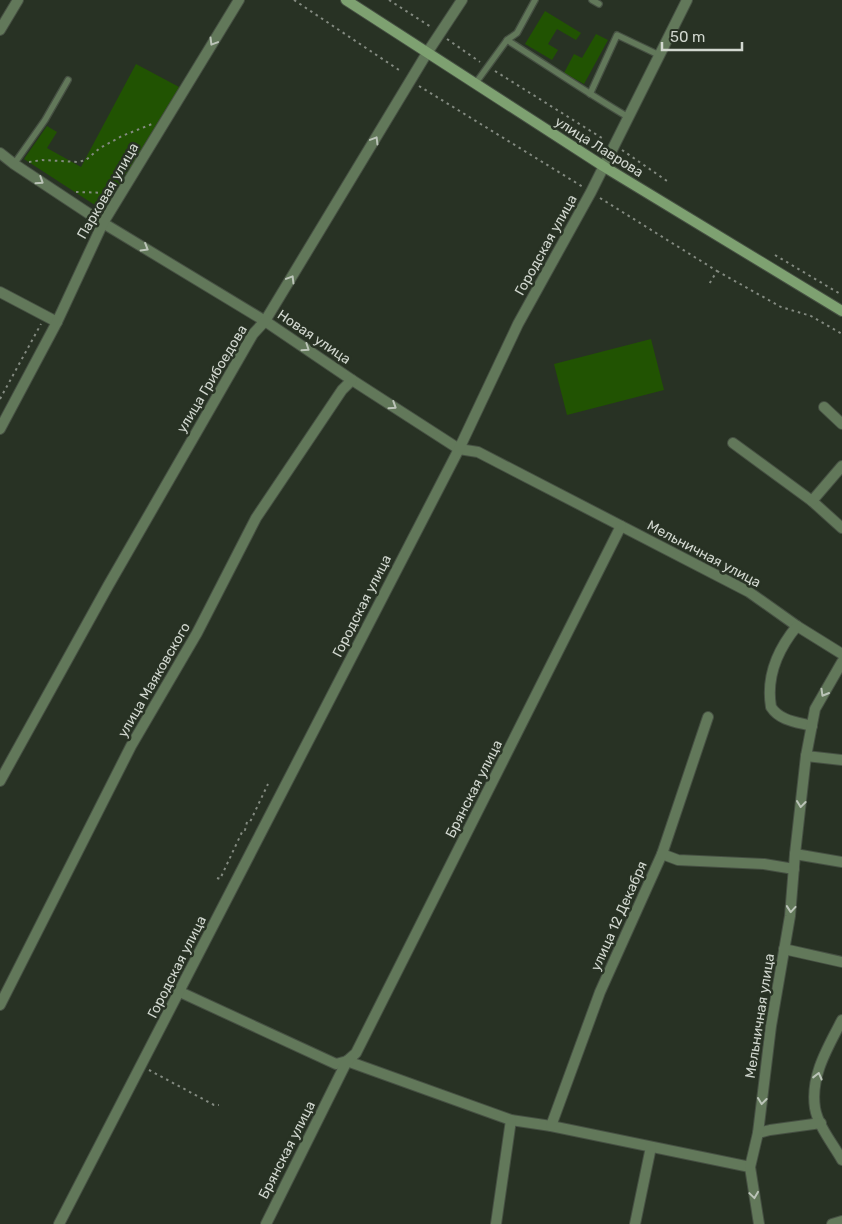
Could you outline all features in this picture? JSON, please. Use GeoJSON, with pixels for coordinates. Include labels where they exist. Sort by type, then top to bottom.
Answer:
{"type":"FeatureCollection","features":[{"type":"Feature","properties":{"kind":"main road","name":"улица Лаврова"},"geometry":{"type":"LineString","coordinates":[[346,0],[603,166],[842,311]]}},
{"type":"Feature","properties":{"kind":"street"},"geometry":{"type":"LineString","coordinates":[[0,30],[18,0]]}},
{"type":"Feature","properties":{"kind":"street","name":"Парковая улица"},"geometry":{"type":"LineString","coordinates":[[0,429],[57,322],[103,223],[239,0]]}},
{"type":"Feature","properties":{"kind":"street","name":"улица Грибоедова"},"geometry":{"type":"LineString","coordinates":[[0,781],[108,586],[252,334],[266,321],[427,53],[462,0]]}},
{"type":"Feature","properties":{"kind":"street","name":"Городская улица"},"geometry":{"type":"LineString","coordinates":[[59,1224],[458,449],[518,324],[591,192],[687,0]]}},
{"type":"Feature","properties":{"kind":"street","name":"Новая улица"},"geometry":{"type":"LineString","coordinates":[[0,153],[103,223],[266,321],[458,449],[478,452],[622,526]]}},
{"type":"Feature","properties":{"kind":"street"},"geometry":{"type":"LineString","coordinates":[[0,292],[57,322]]}},
{"type":"Feature","properties":{"kind":"street","name":"улица Маяковского"},"geometry":{"type":"LineString","coordinates":[[0,1005],[132,746],[197,633],[256,518],[342,390],[352,380]]}},
{"type":"Feature","properties":{"kind":"street"},"geometry":{"type":"LineString","coordinates":[[824,407],[842,424]]}},
{"type":"Feature","properties":{"kind":"street"},"geometry":{"type":"LineString","coordinates":[[733,443],[812,501],[842,528]]}},
{"type":"Feature","properties":{"kind":"street"},"geometry":{"type":"LineString","coordinates":[[812,501],[842,466]]}},
{"type":"Feature","properties":{"kind":"street","name":"Мельничная улица"},"geometry":{"type":"LineString","coordinates":[[622,526],[749,592],[797,626],[842,654]]}},
{"type":"Feature","properties":{"kind":"street","name":"Брянская улица"},"geometry":{"type":"LineString","coordinates":[[266,1224],[347,1061],[356,1053],[361,1044],[622,526]]}},
{"type":"Feature","properties":{"kind":"street"},"geometry":{"type":"LineString","coordinates":[[797,626],[785,641],[776,661],[770,684],[771,707],[780,716],[790,721],[812,726]]}},
{"type":"Feature","properties":{"kind":"street","name":"Мельничная улица"},"geometry":{"type":"LineString","coordinates":[[758,1224],[750,1167],[758,1134],[771,1026],[790,916],[806,756],[815,709],[842,662]]}},
{"type":"Feature","properties":{"kind":"street","name":"улица 12 Декабря"},"geometry":{"type":"LineString","coordinates":[[552,1126],[600,992],[662,854],[708,716]]}},
{"type":"Feature","properties":{"kind":"street"},"geometry":{"type":"LineString","coordinates":[[806,756],[842,760]]}},
{"type":"Feature","properties":{"kind":"street"},"geometry":{"type":"LineString","coordinates":[[662,854],[678,860],[764,864],[794,869]]}},
{"type":"Feature","properties":{"kind":"street"},"geometry":{"type":"LineString","coordinates":[[795,854],[842,862]]}},
{"type":"Feature","properties":{"kind":"street"},"geometry":{"type":"LineString","coordinates":[[784,949],[842,962]]}},
{"type":"Feature","properties":{"kind":"street"},"geometry":{"type":"LineString","coordinates":[[180,992],[336,1064],[347,1061],[511,1120],[552,1126],[750,1167]]}},
{"type":"Feature","properties":{"kind":"street"},"geometry":{"type":"LineString","coordinates":[[842,1020],[824,1054],[815,1088],[816,1109],[821,1123],[842,1160]]}},
{"type":"Feature","properties":{"kind":"street"},"geometry":{"type":"LineString","coordinates":[[496,1224],[511,1120]]}},
{"type":"Feature","properties":{"kind":"street"},"geometry":{"type":"LineString","coordinates":[[758,1134],[770,1130],[821,1123]]}},
{"type":"Feature","properties":{"kind":"street"},"geometry":{"type":"LineString","coordinates":[[634,1224],[651,1147]]}},
{"type":"Feature","properties":{"kind":"street"},"geometry":{"type":"LineString","coordinates":[[832,1224],[842,1221]]}},
{"type":"Feature","properties":{"kind":"lane"},"geometry":{"type":"LineString","coordinates":[[475,84],[507,40],[517,33],[534,0]]}},
{"type":"Feature","properties":{"kind":"lane"},"geometry":{"type":"LineString","coordinates":[[592,0],[599,4]]}},
{"type":"Feature","properties":{"kind":"lane"},"geometry":{"type":"LineString","coordinates":[[590,94],[618,35],[659,55]]}},
{"type":"Feature","properties":{"kind":"lane"},"geometry":{"type":"LineString","coordinates":[[507,40],[628,117]]}},
{"type":"Feature","properties":{"kind":"lane"},"geometry":{"type":"LineString","coordinates":[[14,164],[45,120],[68,80]]}},
{"type":"Feature","properties":{"kind":"path"},"geometry":{"type":"LineString","coordinates":[[294,0],[398,69],[411,81],[717,271],[781,307],[811,316],[842,334]]}},
{"type":"Feature","properties":{"kind":"path"},"geometry":{"type":"LineString","coordinates":[[389,0],[441,34],[460,49],[614,145],[667,181]]}},
{"type":"Feature","properties":{"kind":"path"},"geometry":{"type":"LineString","coordinates":[[14,164],[42,160],[78,162],[86,160],[100,148],[122,136],[168,117]]}},
{"type":"Feature","properties":{"kind":"path"},"geometry":{"type":"LineString","coordinates":[[59,194],[104,191],[121,194]]}},
{"type":"Feature","properties":{"kind":"path"},"geometry":{"type":"LineString","coordinates":[[775,255],[842,295]]}},
{"type":"Feature","properties":{"kind":"path"},"geometry":{"type":"LineString","coordinates":[[708,286],[717,271]]}},
{"type":"Feature","properties":{"kind":"path"},"geometry":{"type":"LineString","coordinates":[[0,399],[45,316]]}},
{"type":"Feature","properties":{"kind":"path"},"geometry":{"type":"LineString","coordinates":[[217,878],[220,879],[247,827],[247,822],[250,822],[268,784]]}},
{"type":"Feature","properties":{"kind":"path"},"geometry":{"type":"LineString","coordinates":[[141,1066],[218,1105]]}},
{"type":"Feature","properties":{"kind":"green space"},"geometry":{"type":"Polygon","coordinates":[[[545,11],[581,33],[576,40],[557,29],[548,44],[558,50],[552,60],[525,44],[545,11]]]}},
{"type":"Feature","properties":{"kind":"green space"},"geometry":{"type":"Polygon","coordinates":[[[596,34],[608,40],[584,84],[564,73],[574,54],[582,58],[596,34]]]}},
{"type":"Feature","properties":{"kind":"green space"},"geometry":{"type":"Polygon","coordinates":[[[136,64],[181,88],[104,211],[24,159],[47,126],[57,132],[47,148],[81,167],[136,64]]]}},
{"type":"Feature","properties":{"kind":"green space"},"geometry":{"type":"Polygon","coordinates":[[[651,339],[664,390],[567,415],[554,364],[651,339]]]}}]}
